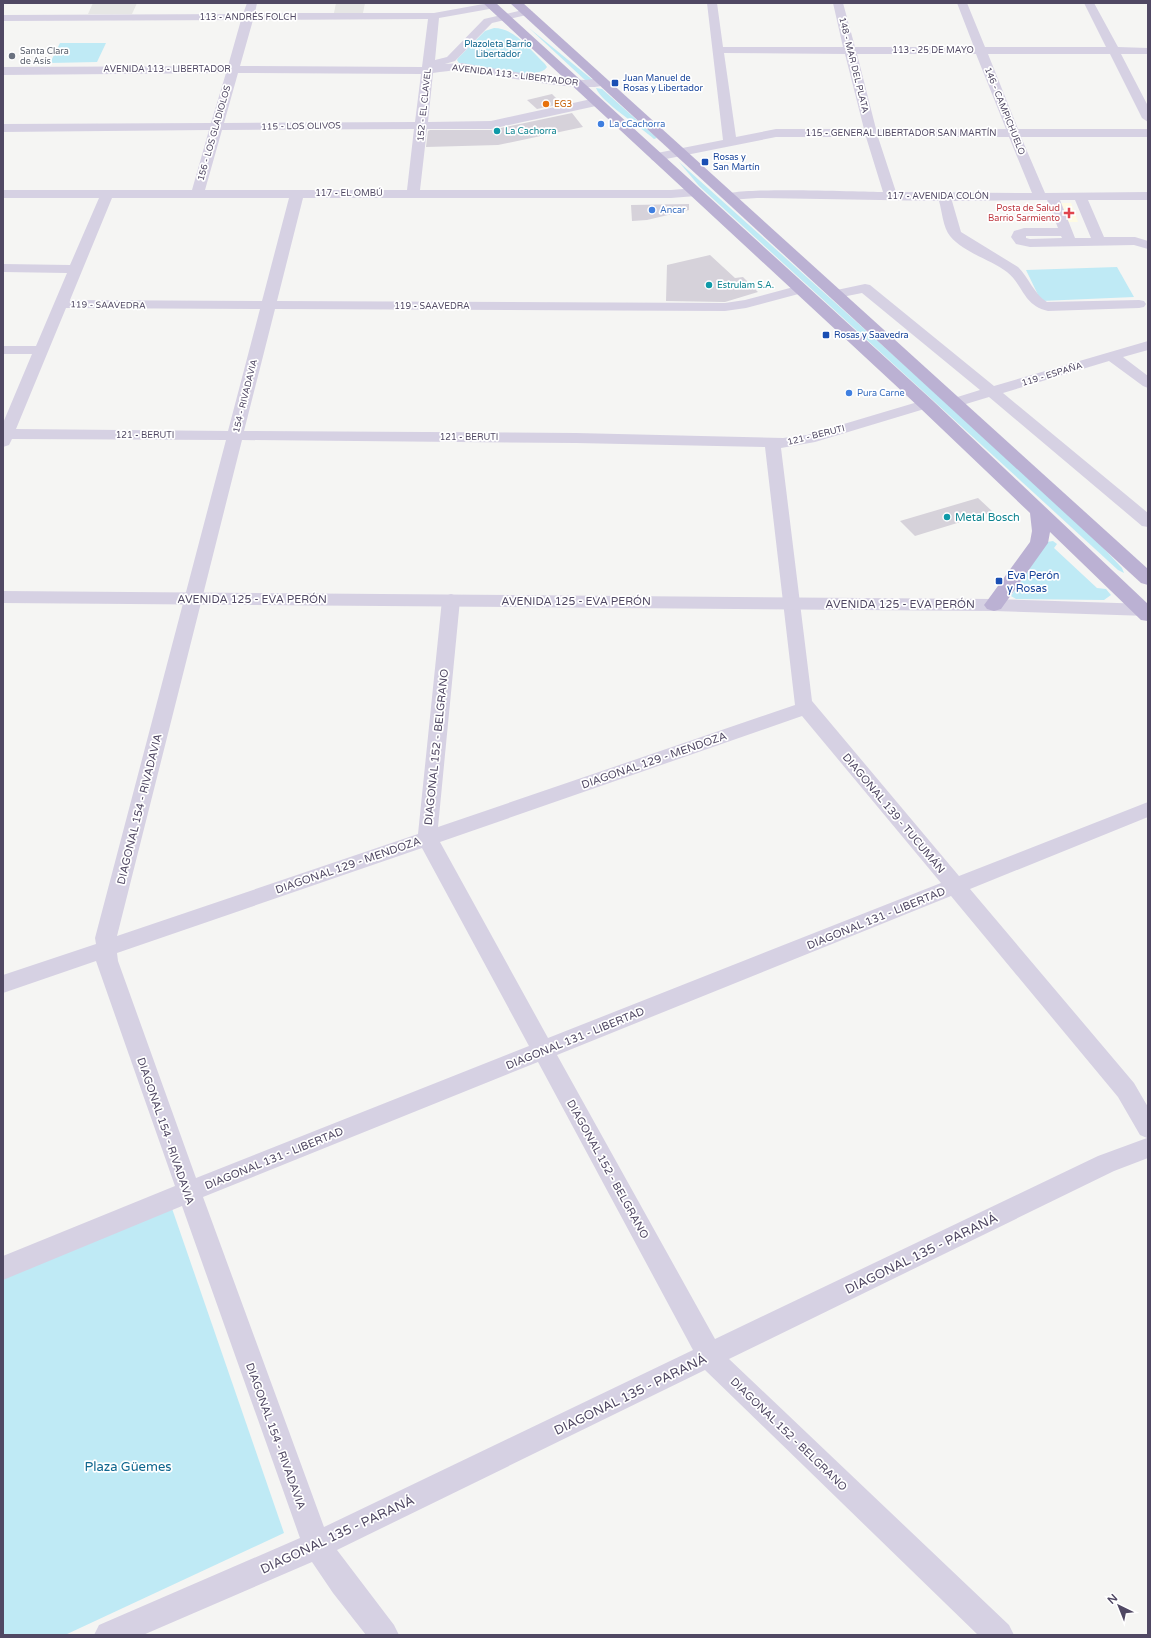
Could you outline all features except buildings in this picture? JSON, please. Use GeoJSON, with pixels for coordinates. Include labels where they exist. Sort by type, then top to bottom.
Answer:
{"type":"FeatureCollection","features":[{"type":"Feature","properties":{"kind":"main road"},"geometry":{"type":"LineString","coordinates":[[516,3],[956,402],[1148,579]]}},
{"type":"Feature","properties":{"kind":"main road"},"geometry":{"type":"LineString","coordinates":[[490,4],[926,404],[1039,512],[1146,611]]}},
{"type":"Feature","properties":{"kind":"main road"},"geometry":{"type":"LineString","coordinates":[[994,605],[1039,543],[1041,531],[1039,512]]}},
{"type":"Feature","properties":{"kind":"street","name":"156 - LOS GLADIOLOS"},"geometry":{"type":"LineString","coordinates":[[197,194],[252,3]]}},
{"type":"Feature","properties":{"kind":"street"},"geometry":{"type":"LineString","coordinates":[[712,3],[730,142]]}},
{"type":"Feature","properties":{"kind":"street","name":"148 - MAR DEL PLATA"},"geometry":{"type":"LineString","coordinates":[[838,3],[871,133],[891,196]]}},
{"type":"Feature","properties":{"kind":"street","name":"146 - CAMPICHUELO"},"geometry":{"type":"LineString","coordinates":[[962,3],[1013,132],[1068,237],[1099,242]]}},
{"type":"Feature","properties":{"kind":"street"},"geometry":{"type":"LineString","coordinates":[[1088,3],[1148,118]]}},
{"type":"Feature","properties":{"kind":"street","name":"113 - ANDRÉS FOLCH"},"geometry":{"type":"LineString","coordinates":[[4,14],[248,17],[434,16],[490,4]]}},
{"type":"Feature","properties":{"kind":"street","name":"AVENIDA 113 - LIBERTADOR"},"geometry":{"type":"LineString","coordinates":[[429,67],[451,59],[485,23],[527,12]]}},
{"type":"Feature","properties":{"kind":"street","name":"152 - EL CLAVEL"},"geometry":{"type":"LineString","coordinates":[[413,193],[434,16]]}},
{"type":"Feature","properties":{"kind":"street","name":"113 - 25 DE MAYO"},"geometry":{"type":"LineString","coordinates":[[718,50],[1148,50]]}},
{"type":"Feature","properties":{"kind":"street","name":"AVENIDA 113 - LIBERTADOR"},"geometry":{"type":"LineString","coordinates":[[3,71],[331,69],[364,71],[429,67],[461,67],[576,84],[603,82]]}},
{"type":"Feature","properties":{"kind":"street","name":"115 - LOS OLIVOS"},"geometry":{"type":"LineString","coordinates":[[3,128],[422,125],[501,123],[596,102]]}},
{"type":"Feature","properties":{"kind":"street","name":"115 - GENERAL LIBERTADOR SAN MARTÍN"},"geometry":{"type":"LineString","coordinates":[[656,157],[776,134],[1013,132],[1148,133]]}},
{"type":"Feature","properties":{"kind":"street","name":"117 - EL OMBÚ"},"geometry":{"type":"LineString","coordinates":[[3,194],[671,194],[696,192]]}},
{"type":"Feature","properties":{"kind":"street"},"geometry":{"type":"LineString","coordinates":[[5,438],[107,194]]}},
{"type":"Feature","properties":{"kind":"street","name":"154 - RIVADAVIA"},"geometry":{"type":"LineString","coordinates":[[193,599],[297,194]]}},
{"type":"Feature","properties":{"kind":"street","name":"117 - AVENIDA COLÓN"},"geometry":{"type":"LineString","coordinates":[[729,196],[757,194],[944,197],[1046,195],[1148,196]]}},
{"type":"Feature","properties":{"kind":"street"},"geometry":{"type":"LineString","coordinates":[[1080,196],[1099,242],[1135,241],[1148,245]]}},
{"type":"Feature","properties":{"kind":"street"},"geometry":{"type":"LineString","coordinates":[[944,197],[958,236],[1020,277],[1035,301],[1040,305],[1048,307],[1139,304]]}},
{"type":"Feature","properties":{"kind":"street"},"geometry":{"type":"LineString","coordinates":[[3,268],[76,269]]}},
{"type":"Feature","properties":{"kind":"street"},"geometry":{"type":"LineString","coordinates":[[837,294],[865,288],[1148,522]]}},
{"type":"Feature","properties":{"kind":"street","name":"119 - SAAVEDRA"},"geometry":{"type":"LineString","coordinates":[[62,304],[725,307],[746,304],[801,289]]}},
{"type":"Feature","properties":{"kind":"street","name":"119 - ESPAÑA"},"geometry":{"type":"LineString","coordinates":[[956,402],[1148,345]]}},
{"type":"Feature","properties":{"kind":"street"},"geometry":{"type":"LineString","coordinates":[[3,350],[41,350]]}},
{"type":"Feature","properties":{"kind":"street"},"geometry":{"type":"LineString","coordinates":[[1112,356],[1148,383]]}},
{"type":"Feature","properties":{"kind":"street","name":"121 - BERUTI"},"geometry":{"type":"LineString","coordinates":[[5,438],[236,436],[576,438],[773,444],[809,439],[926,404]]}},
{"type":"Feature","properties":{"kind":"street","name":"DIAGONAL 139 - TUCUMÁN"},"geometry":{"type":"LineString","coordinates":[[773,444],[793,603],[803,702],[806,708],[1126,1090],[1148,1128]]}},
{"type":"Feature","properties":{"kind":"street","name":"AVENIDA 125 - EVA PERÓN"},"geometry":{"type":"LineString","coordinates":[[3,597],[994,605],[1146,611]]}},
{"type":"Feature","properties":{"kind":"street","name":"DIAGONAL 154 - RIVADAVIA"},"geometry":{"type":"LineString","coordinates":[[193,599],[106,938],[105,949],[107,961],[188,1192],[317,1545],[343,1583],[384,1635]]}},
{"type":"Feature","properties":{"kind":"street","name":"DIAGONAL 152 - BELGRANO"},"geometry":{"type":"LineString","coordinates":[[451,600],[428,825],[428,837],[433,849],[710,1356],[999,1635]]}},
{"type":"Feature","properties":{"kind":"street","name":"DIAGONAL 129 - MENDOZA"},"geometry":{"type":"LineString","coordinates":[[3,984],[806,708]]}},
{"type":"Feature","properties":{"kind":"street","name":"DIAGONAL 131 - LIBERTAD"},"geometry":{"type":"LineString","coordinates":[[3,1268],[188,1192],[956,887],[1148,809]]}},
{"type":"Feature","properties":{"kind":"street","name":"DIAGONAL 135 - PARANÁ"},"geometry":{"type":"LineString","coordinates":[[109,1635],[317,1545],[1106,1163],[1148,1148]]}},
{"type":"Feature","properties":{"kind":"shaded area"},"geometry":{"type":"Polygon","coordinates":[[[93,3],[137,3],[132,14],[88,14],[93,3]]]}},
{"type":"Feature","properties":{"kind":"shaded area"},"geometry":{"type":"Polygon","coordinates":[[[336,3],[365,3],[363,13],[334,13],[336,3]]]}},
{"type":"Feature","properties":{"kind":"shaded area","name":"Posta de Salud Barrio Sarmiento"},"geometry":{"type":"Polygon","coordinates":[[[1061,203],[1071,203],[1078,222],[1068,222],[1061,203]]]}},
{"type":"Feature","properties":{"kind":"green space","name":"Plazoleta Barrio Libertador"},"geometry":{"type":"Polygon","coordinates":[[[494,28],[509,32],[522,41],[547,67],[542,71],[520,73],[492,70],[459,63],[457,60],[458,58],[485,31],[494,28]]]}},
{"type":"Feature","properties":{"kind":"green space"},"geometry":{"type":"Polygon","coordinates":[[[529,28],[594,81],[586,81],[529,28]]]}},
{"type":"Feature","properties":{"kind":"green space"},"geometry":{"type":"Polygon","coordinates":[[[60,43],[106,43],[97,62],[50,63],[60,43]]]}},
{"type":"Feature","properties":{"kind":"green space"},"geometry":{"type":"Polygon","coordinates":[[[596,88],[602,89],[657,138],[654,139],[613,107],[599,94],[596,88]]]}},
{"type":"Feature","properties":{"kind":"green space"},"geometry":{"type":"Polygon","coordinates":[[[679,162],[1083,526],[1122,568],[1124,573],[1118,570],[699,186],[679,162]]]}},
{"type":"Feature","properties":{"kind":"green space"},"geometry":{"type":"Polygon","coordinates":[[[1117,267],[1134,297],[1041,301],[1026,270],[1117,267]]]}},
{"type":"Feature","properties":{"kind":"green space"},"geometry":{"type":"Polygon","coordinates":[[[1053,541],[1057,544],[1054,548],[1097,588],[1106,589],[1111,595],[1104,600],[1016,599],[1011,596],[1047,542],[1053,541]]]}},
{"type":"Feature","properties":{"kind":"green space","name":"Plaza Güemes"},"geometry":{"type":"Polygon","coordinates":[[[167,1194],[284,1533],[65,1635],[3,1635],[3,1259],[167,1194]]]}},
{"type":"Feature","properties":{"kind":"place","name":"Santa Clara de Asís"},"geometry":{"type":"Point","coordinates":[12,56]}},
{"type":"Feature","properties":{"kind":"place","name":"Juan Manuel de Rosas y Libertador"},"geometry":{"type":"Point","coordinates":[615,83]}},
{"type":"Feature","properties":{"kind":"place","name":"EG3"},"geometry":{"type":"Point","coordinates":[546,104]}},
{"type":"Feature","properties":{"kind":"place","name":"La cCachorra"},"geometry":{"type":"Point","coordinates":[601,124]}},
{"type":"Feature","properties":{"kind":"place","name":"La Cachorra"},"geometry":{"type":"Point","coordinates":[497,131]}},
{"type":"Feature","properties":{"kind":"place","name":"Rosas y San Martín"},"geometry":{"type":"Point","coordinates":[705,162]}},
{"type":"Feature","properties":{"kind":"place","name":"Ancar"},"geometry":{"type":"Point","coordinates":[652,210]}},
{"type":"Feature","properties":{"kind":"place","name":"Posta de Salud Barrio Sarmiento"},"geometry":{"type":"Point","coordinates":[1069,213]}},
{"type":"Feature","properties":{"kind":"place","name":"Estrulam S.A."},"geometry":{"type":"Point","coordinates":[709,285]}},
{"type":"Feature","properties":{"kind":"place","name":"Rosas y Saavedra"},"geometry":{"type":"Point","coordinates":[826,335]}},
{"type":"Feature","properties":{"kind":"place","name":"Pura Carne"},"geometry":{"type":"Point","coordinates":[849,393]}},
{"type":"Feature","properties":{"kind":"place","name":"Metal Bosch"},"geometry":{"type":"Point","coordinates":[947,517]}},
{"type":"Feature","properties":{"kind":"place","name":"Eva Perón y Rosas"},"geometry":{"type":"Point","coordinates":[999,581]}}]}
